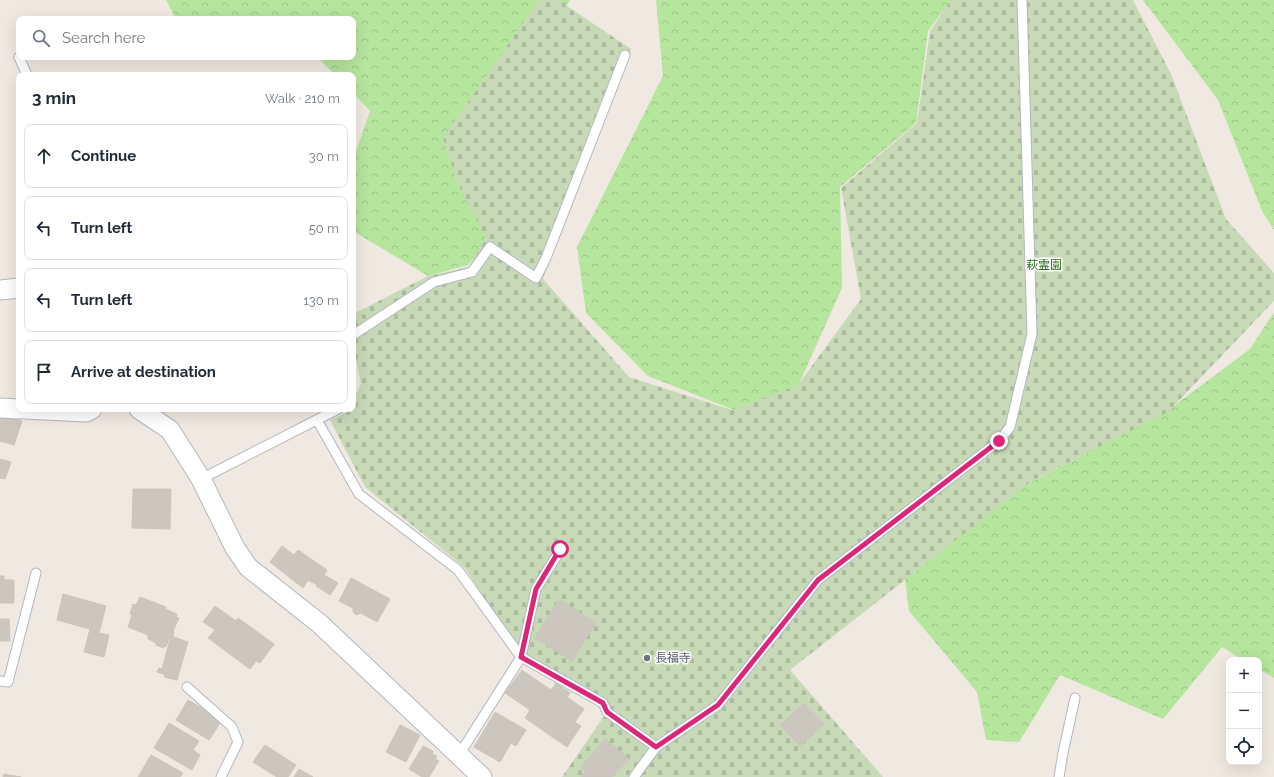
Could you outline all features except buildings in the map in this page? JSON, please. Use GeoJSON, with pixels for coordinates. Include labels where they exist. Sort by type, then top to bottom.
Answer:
{"type":"FeatureCollection","features":[{"type":"Feature","properties":{"kind":"street"},"geometry":{"type":"LineString","coordinates":[[0,290],[16,288]]}},
{"type":"Feature","properties":{"kind":"street"},"geometry":{"type":"LineString","coordinates":[[0,408],[16,409]]}},
{"type":"Feature","properties":{"kind":"street"},"geometry":{"type":"LineString","coordinates":[[143,412],[170,430],[201,479],[235,548],[248,567],[320,624],[482,777]]}},
{"type":"Feature","properties":{"kind":"lane"},"geometry":{"type":"LineString","coordinates":[[634,777],[656,747],[718,705],[818,580],[999,441],[1010,427],[1032,334],[1022,0]]}},
{"type":"Feature","properties":{"kind":"lane"},"geometry":{"type":"LineString","coordinates":[[356,333],[434,282],[472,272],[490,247],[536,278],[546,258],[625,55]]}},
{"type":"Feature","properties":{"kind":"lane"},"geometry":{"type":"LineString","coordinates":[[21,60],[26,72]]}},
{"type":"Feature","properties":{"kind":"lane"},"geometry":{"type":"LineString","coordinates":[[201,479],[332,412]]}},
{"type":"Feature","properties":{"kind":"lane"},"geometry":{"type":"LineString","coordinates":[[317,420],[359,494],[458,570],[521,657],[603,703],[607,712],[656,747]]}},
{"type":"Feature","properties":{"kind":"lane"},"geometry":{"type":"LineString","coordinates":[[460,755],[521,657],[536,589],[560,549]]}},
{"type":"Feature","properties":{"kind":"lane"},"geometry":{"type":"LineString","coordinates":[[0,681],[8,682],[36,573]]}},
{"type":"Feature","properties":{"kind":"lane"},"geometry":{"type":"LineString","coordinates":[[187,687],[232,727],[238,742],[221,777]]}},
{"type":"Feature","properties":{"kind":"lane"},"geometry":{"type":"LineString","coordinates":[[1060,777],[1063,753],[1075,698]]}},
{"type":"Feature","properties":{"kind":"green space"},"geometry":{"type":"Polygon","coordinates":[[[166,0],[570,0],[476,132],[507,223],[468,265],[428,276],[356,233],[356,151],[370,111],[356,96],[356,72],[332,72],[320,60],[356,60],[356,16],[174,16],[166,0]]]}},
{"type":"Feature","properties":{"kind":"green space","name":"萩霊園"},"geometry":{"type":"Polygon","coordinates":[[[539,0],[558,0],[631,49],[543,279],[629,377],[732,410],[798,385],[861,299],[841,188],[917,123],[930,31],[951,0],[1133,0],[1171,74],[1226,219],[1274,273],[1274,301],[1168,412],[1030,482],[790,670],[883,777],[562,777],[609,709],[520,651],[464,567],[365,487],[330,420],[347,412],[356,412],[356,394],[361,384],[356,360],[356,312],[428,276],[469,267],[486,238],[458,184],[443,138],[539,0]]]}},
{"type":"Feature","properties":{"kind":"green space"},"geometry":{"type":"Polygon","coordinates":[[[656,0],[951,0],[928,31],[916,123],[840,187],[842,288],[798,386],[734,410],[648,376],[586,313],[577,247],[663,76],[656,0]]]}},
{"type":"Feature","properties":{"kind":"green space"},"geometry":{"type":"Polygon","coordinates":[[[1143,0],[1274,0],[1274,230],[1262,211],[1218,100],[1143,0]]]}},
{"type":"Feature","properties":{"kind":"green space"},"geometry":{"type":"Polygon","coordinates":[[[1274,312],[1274,678],[1262,671],[1262,657],[1238,657],[1222,647],[1163,719],[1060,675],[1019,742],[986,740],[977,692],[909,611],[902,556],[1031,482],[1167,411],[1250,349],[1274,312]]]}},
{"type":"Feature","properties":{"kind":"place","name":"長福寺"},"geometry":{"type":"Point","coordinates":[647,658]}},
{"type":"Feature","properties":{"kind":"route"},"geometry":{"type":"LineString","coordinates":[[560,549],[536,589],[521,657],[603,703],[607,712],[656,747],[718,705],[818,580],[999,441]]}}]}
